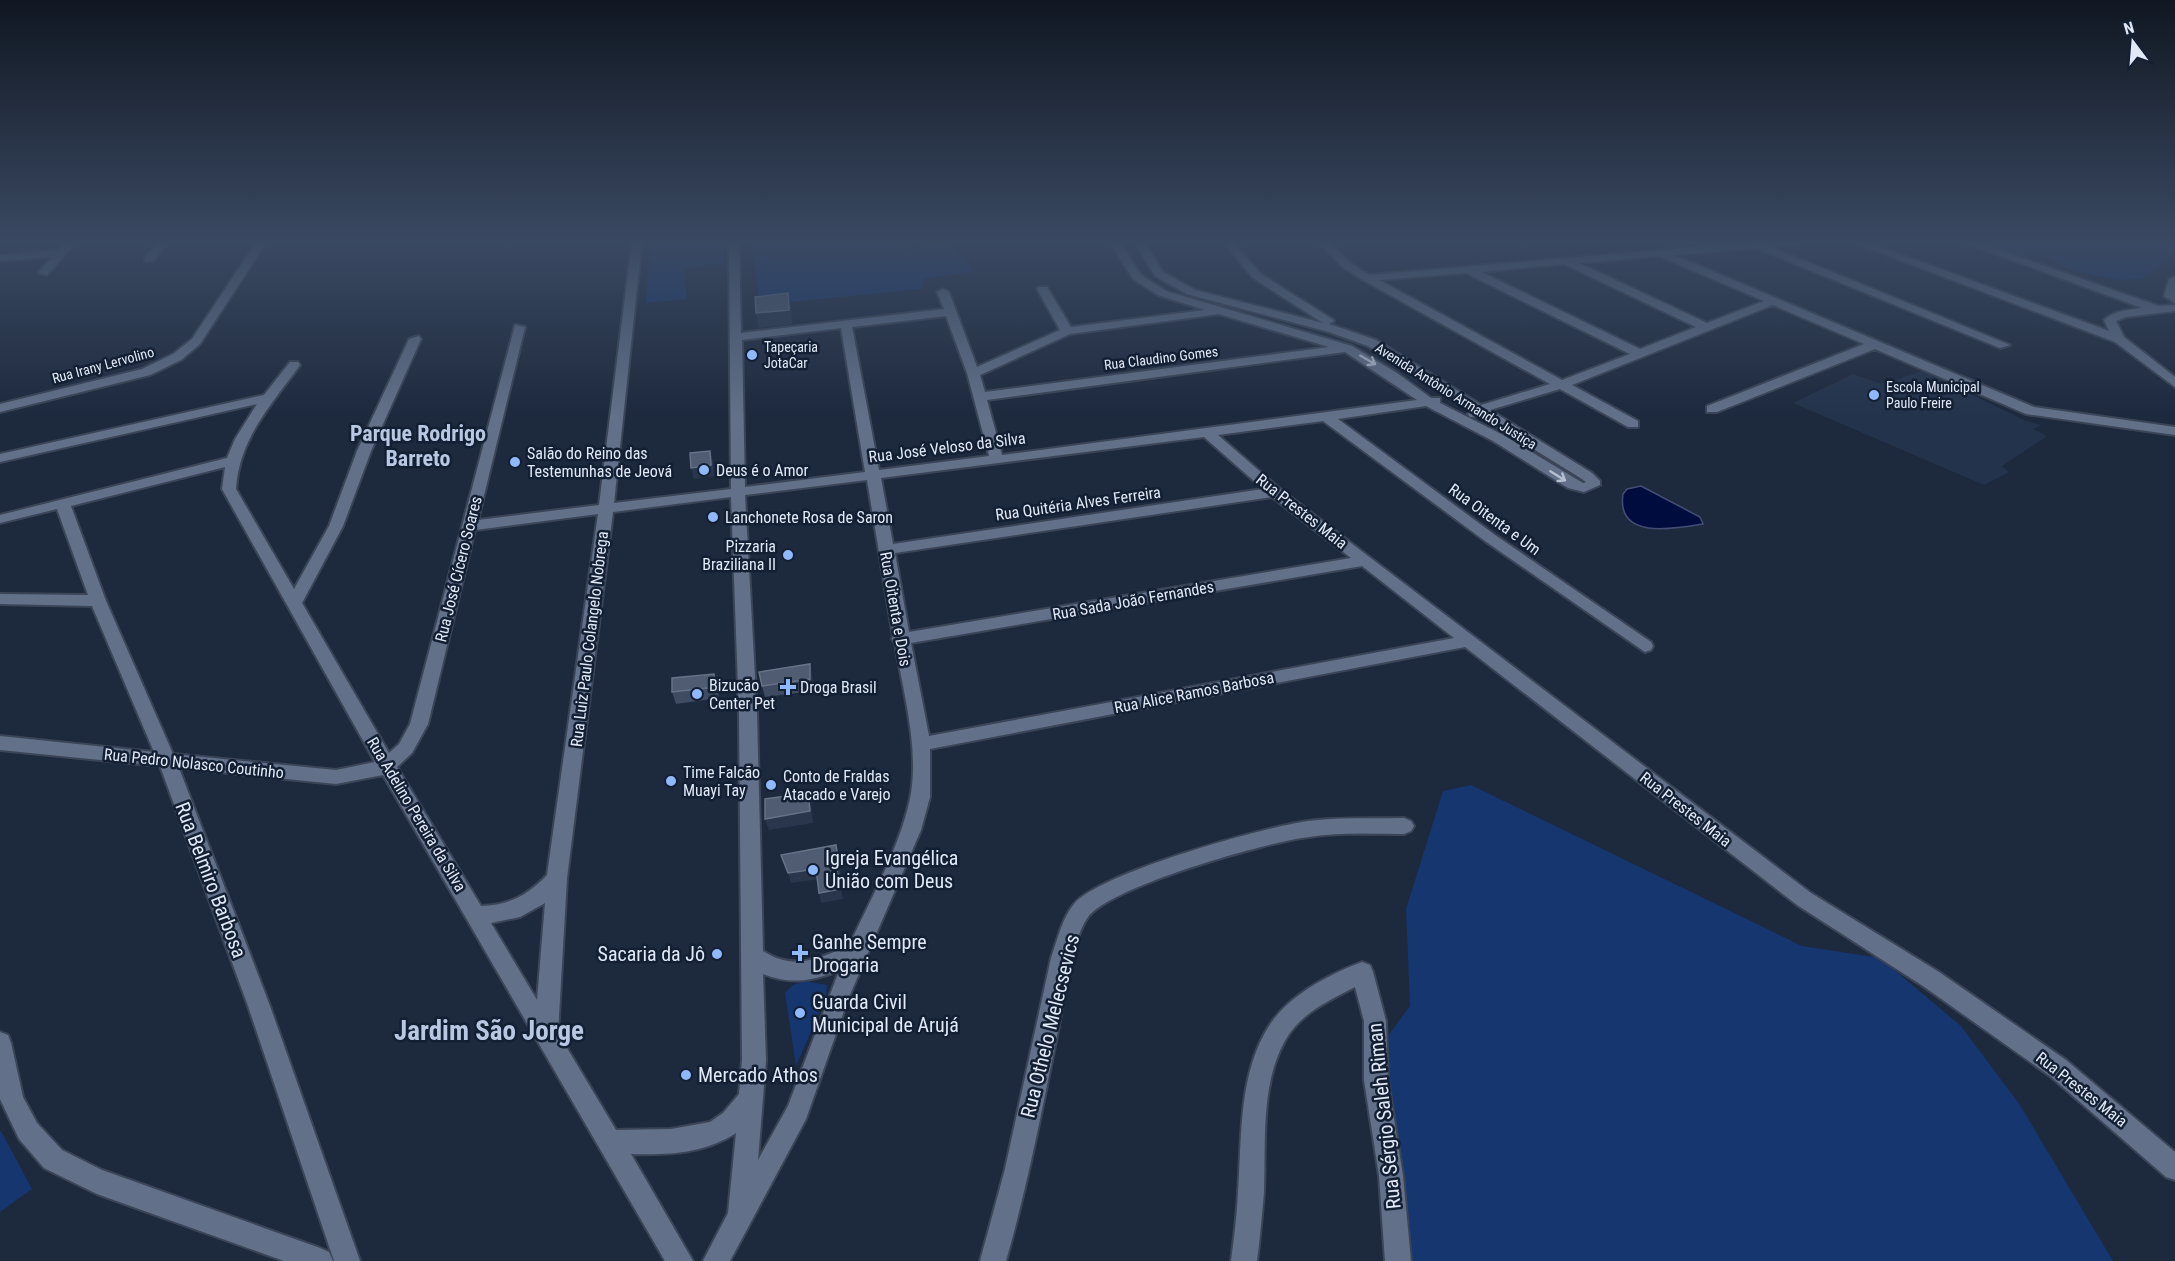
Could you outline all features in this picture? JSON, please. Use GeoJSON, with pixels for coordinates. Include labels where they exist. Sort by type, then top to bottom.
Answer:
{"type":"FeatureCollection","features":[{"type":"Feature","properties":{"kind":"street","name":"Rua Irany Lervolino"},"geometry":{"type":"LineString","coordinates":[[0,408],[136,375],[177,357],[196,341],[223,300]]}},
{"type":"Feature","properties":{"kind":"street","name":"Rua Luiz Paulo Colangelo Nobrega"},"geometry":{"type":"LineString","coordinates":[[546,1037],[557,878],[606,508],[630,300]]}},
{"type":"Feature","properties":{"kind":"street"},"geometry":{"type":"LineString","coordinates":[[735,300],[738,491],[748,714],[754,1060],[740,1220]]}},
{"type":"Feature","properties":{"kind":"street"},"geometry":{"type":"LineString","coordinates":[[946,300],[973,373],[996,458]]}},
{"type":"Feature","properties":{"kind":"street"},"geometry":{"type":"LineString","coordinates":[[1049,300],[1067,331]]}},
{"type":"Feature","properties":{"kind":"street","name":"Avenida Antônio Armando Justiça"},"geometry":{"type":"LineString","coordinates":[[1184,300],[1299,332],[1348,349],[1394,376],[1430,404]]}},
{"type":"Feature","properties":{"kind":"street","name":"Avenida Antônio Armando Justiça"},"geometry":{"type":"LineString","coordinates":[[1218,300],[1311,318],[1372,343],[1458,399],[1587,476],[1593,481],[1592,487],[1584,488],[1573,485],[1498,438],[1454,415]]}},
{"type":"Feature","properties":{"kind":"street"},"geometry":{"type":"LineString","coordinates":[[1288,300],[1311,318],[1299,332]]}},
{"type":"Feature","properties":{"kind":"street"},"geometry":{"type":"LineString","coordinates":[[1407,300],[1633,424]]}},
{"type":"Feature","properties":{"kind":"street"},"geometry":{"type":"LineString","coordinates":[[1529,300],[1638,353]]}},
{"type":"Feature","properties":{"kind":"street"},"geometry":{"type":"LineString","coordinates":[[1648,300],[1705,327]]}},
{"type":"Feature","properties":{"kind":"street"},"geometry":{"type":"LineString","coordinates":[[1893,300],[2004,345]]}},
{"type":"Feature","properties":{"kind":"street"},"geometry":{"type":"LineString","coordinates":[[2014,300],[2119,339],[2175,383]]}},
{"type":"Feature","properties":{"kind":"street"},"geometry":{"type":"LineString","coordinates":[[2130,300],[2158,310]]}},
{"type":"Feature","properties":{"kind":"street"},"geometry":{"type":"LineString","coordinates":[[1430,404],[1454,415],[1468,417],[1478,410],[1563,384],[1774,301],[2031,411],[2175,431]]}},
{"type":"Feature","properties":{"kind":"street"},"geometry":{"type":"LineString","coordinates":[[2119,339],[2112,326],[2112,317],[2175,308]]}},
{"type":"Feature","properties":{"kind":"street"},"geometry":{"type":"LineString","coordinates":[[973,373],[1067,331],[1219,311]]}},
{"type":"Feature","properties":{"kind":"street"},"geometry":{"type":"LineString","coordinates":[[735,337],[950,312]]}},
{"type":"Feature","properties":{"kind":"street","name":"Rua Oitenta e Dois"},"geometry":{"type":"LineString","coordinates":[[716,1261],[798,1111],[838,997],[910,830],[920,797],[921,744],[900,639],[846,325]]}},
{"type":"Feature","properties":{"kind":"street","name":"Rua José Cícero Soares"},"geometry":{"type":"LineString","coordinates":[[387,766],[406,751],[419,724],[519,327]]}},
{"type":"Feature","properties":{"kind":"street"},"geometry":{"type":"LineString","coordinates":[[294,604],[336,526],[364,451],[415,339]]}},
{"type":"Feature","properties":{"kind":"street"},"geometry":{"type":"LineString","coordinates":[[1712,409],[1876,344]]}},
{"type":"Feature","properties":{"kind":"street","name":"Rua Claudino Gomes"},"geometry":{"type":"LineString","coordinates":[[979,397],[1348,349]]}},
{"type":"Feature","properties":{"kind":"street","name":"Rua Adelino Pereira da Silva"},"geometry":{"type":"LineString","coordinates":[[294,365],[267,398],[232,461],[229,469],[229,489],[387,766],[680,1261]]}},
{"type":"Feature","properties":{"kind":"street"},"geometry":{"type":"LineString","coordinates":[[0,458],[267,398]]}},
{"type":"Feature","properties":{"kind":"street","name":"Rua José Veloso da Silva"},"geometry":{"type":"LineString","coordinates":[[469,526],[1208,433],[1458,399]]}},
{"type":"Feature","properties":{"kind":"street","name":"Rua Oitenta e Um"},"geometry":{"type":"LineString","coordinates":[[1327,417],[1490,538],[1645,646]]}},
{"type":"Feature","properties":{"kind":"street","name":"Rua Prestes Maia"},"geometry":{"type":"LineString","coordinates":[[1208,433],[1275,492],[1804,899],[1931,979],[2058,1068],[2175,1168]]}},
{"type":"Feature","properties":{"kind":"street"},"geometry":{"type":"LineString","coordinates":[[0,519],[232,461]]}},
{"type":"Feature","properties":{"kind":"street","name":"Rua Quitéria Alves Ferreira"},"geometry":{"type":"LineString","coordinates":[[885,550],[1275,492]]}},
{"type":"Feature","properties":{"kind":"street","name":"Rua Belmiro Barbosa"},"geometry":{"type":"LineString","coordinates":[[63,504],[99,601],[167,761],[259,1006],[347,1261]]}},
{"type":"Feature","properties":{"kind":"street","name":"Rua Sada João Fernandes"},"geometry":{"type":"LineString","coordinates":[[900,639],[1365,561]]}},
{"type":"Feature","properties":{"kind":"street"},"geometry":{"type":"LineString","coordinates":[[0,598],[99,601]]}},
{"type":"Feature","properties":{"kind":"street","name":"Rua Alice Ramos Barbosa"},"geometry":{"type":"LineString","coordinates":[[921,744],[1468,641]]}},
{"type":"Feature","properties":{"kind":"street","name":"Rua Pedro Nolasco Coutinho"},"geometry":{"type":"LineString","coordinates":[[0,742],[336,777],[353,776],[387,766]]}},
{"type":"Feature","properties":{"kind":"street","name":"Rua Othelo Melecsevics"},"geometry":{"type":"LineString","coordinates":[[993,1261],[1010,1205],[1057,980],[1082,909],[1099,896],[1170,867],[1272,835],[1308,829],[1404,826]]}},
{"type":"Feature","properties":{"kind":"street"},"geometry":{"type":"LineString","coordinates":[[476,915],[500,915],[519,910],[541,896],[557,878]]}},
{"type":"Feature","properties":{"kind":"street"},"geometry":{"type":"LineString","coordinates":[[752,956],[765,966],[779,972],[799,973],[819,970],[858,951]]}},
{"type":"Feature","properties":{"kind":"street","name":"Rua Sérgio Saleh Riman"},"geometry":{"type":"LineString","coordinates":[[1244,1261],[1256,1109],[1263,1070],[1275,1037],[1290,1015],[1316,996],[1362,972],[1375,1021],[1376,1080],[1391,1176],[1398,1261]]}},
{"type":"Feature","properties":{"kind":"street"},"geometry":{"type":"LineString","coordinates":[[0,1043],[12,1099],[28,1131],[53,1159],[98,1181],[320,1261]]}},
{"type":"Feature","properties":{"kind":"street"},"geometry":{"type":"LineString","coordinates":[[609,1142],[669,1142],[695,1138],[727,1126],[751,1100]]}},
{"type":"Feature","properties":{"kind":"shaded area"},"geometry":{"type":"Polygon","coordinates":[[[646,300],[678,300],[646,303],[646,300]]]}},
{"type":"Feature","properties":{"kind":"shaded area"},"geometry":{"type":"Polygon","coordinates":[[[759,300],[812,300],[760,305],[759,300]]]}},
{"type":"Feature","properties":{"kind":"shaded area"},"geometry":{"type":"Polygon","coordinates":[[[1922,371],[1958,388],[1896,415],[1960,389],[2024,420],[2041,425],[2033,429],[2047,436],[2002,466],[2009,472],[1984,485],[1793,403],[1853,374],[1878,383],[1887,383],[1922,371]]]}},
{"type":"Feature","properties":{"kind":"shaded area"},"geometry":{"type":"Polygon","coordinates":[[[1641,486],[1700,517],[1703,524],[1663,529],[1638,525],[1628,519],[1623,509],[1623,494],[1627,489],[1641,486]]]}},
{"type":"Feature","properties":{"kind":"shaded area"},"geometry":{"type":"Polygon","coordinates":[[[1471,785],[1802,946],[1880,958],[1961,1026],[2020,1105],[2113,1261],[1401,1261],[1382,1044],[1410,1006],[1406,909],[1443,791],[1471,785]]]}},
{"type":"Feature","properties":{"kind":"shaded area"},"geometry":{"type":"Polygon","coordinates":[[[805,981],[827,985],[826,997],[796,1066],[785,993],[793,985],[805,981]]]}},
{"type":"Feature","properties":{"kind":"shaded area"},"geometry":{"type":"Polygon","coordinates":[[[0,1132],[32,1189],[0,1212],[0,1132]]]}},
{"type":"Feature","properties":{"kind":"building"},"geometry":{"type":"Polygon","coordinates":[[[755,300],[788,300],[789,310],[756,313],[755,300]]]}},
{"type":"Feature","properties":{"kind":"building"},"geometry":{"type":"Polygon","coordinates":[[[710,451],[711,465],[691,468],[690,453],[710,451]]]}},
{"type":"Feature","properties":{"kind":"building"},"geometry":{"type":"Polygon","coordinates":[[[810,664],[810,679],[762,686],[759,672],[810,664]]]}},
{"type":"Feature","properties":{"kind":"building"},"geometry":{"type":"Polygon","coordinates":[[[714,674],[716,687],[672,692],[672,678],[714,674]]]}},
{"type":"Feature","properties":{"kind":"building"},"geometry":{"type":"Polygon","coordinates":[[[808,793],[810,811],[765,819],[765,799],[808,793]]]}},
{"type":"Feature","properties":{"kind":"building"},"geometry":{"type":"Polygon","coordinates":[[[836,845],[839,865],[836,865],[841,889],[819,893],[816,869],[788,873],[781,855],[836,845]]]}},
{"type":"Feature","properties":{"kind":"place","name":"Tapeçaria JotaCar"},"geometry":{"type":"Point","coordinates":[752,355]}},
{"type":"Feature","properties":{"kind":"place","name":"Escola Municipal Paulo Freire"},"geometry":{"type":"Point","coordinates":[1874,395]}},
{"type":"Feature","properties":{"kind":"place","name":"Salão do Reino das Testemunhas de Jeová"},"geometry":{"type":"Point","coordinates":[515,462]}},
{"type":"Feature","properties":{"kind":"place","name":"Deus é o Amor"},"geometry":{"type":"Point","coordinates":[704,470]}},
{"type":"Feature","properties":{"kind":"place","name":"Lanchonete Rosa de Saron"},"geometry":{"type":"Point","coordinates":[713,517]}},
{"type":"Feature","properties":{"kind":"place","name":"Pizzaria Braziliana II"},"geometry":{"type":"Point","coordinates":[788,555]}},
{"type":"Feature","properties":{"kind":"place","name":"Droga Brasil"},"geometry":{"type":"Point","coordinates":[788,687]}},
{"type":"Feature","properties":{"kind":"place","name":"Bizucão Center Pet"},"geometry":{"type":"Point","coordinates":[697,694]}},
{"type":"Feature","properties":{"kind":"place","name":"Time Falcão Muayi Tay"},"geometry":{"type":"Point","coordinates":[671,781]}},
{"type":"Feature","properties":{"kind":"place","name":"Conto de Fraldas Atacado e Varejo"},"geometry":{"type":"Point","coordinates":[771,785]}},
{"type":"Feature","properties":{"kind":"place","name":"Igreja Evangélica União com Deus"},"geometry":{"type":"Point","coordinates":[813,870]}},
{"type":"Feature","properties":{"kind":"place","name":"Ganhe Sempre Drogaria"},"geometry":{"type":"Point","coordinates":[800,953]}},
{"type":"Feature","properties":{"kind":"place","name":"Sacaria da Jô"},"geometry":{"type":"Point","coordinates":[717,954]}},
{"type":"Feature","properties":{"kind":"place","name":"Guarda Civil Municipal de Arujá"},"geometry":{"type":"Point","coordinates":[800,1013]}},
{"type":"Feature","properties":{"kind":"place","name":"Mercado Athos"},"geometry":{"type":"Point","coordinates":[686,1075]}},
{"type":"Feature","properties":{"kind":"district","name":"Parque Rodrigo Barreto"},"geometry":{"type":"Point","coordinates":[418,446]}},
{"type":"Feature","properties":{"kind":"district","name":"Jardim São Jorge"},"geometry":{"type":"Point","coordinates":[489,1031]}}]}
